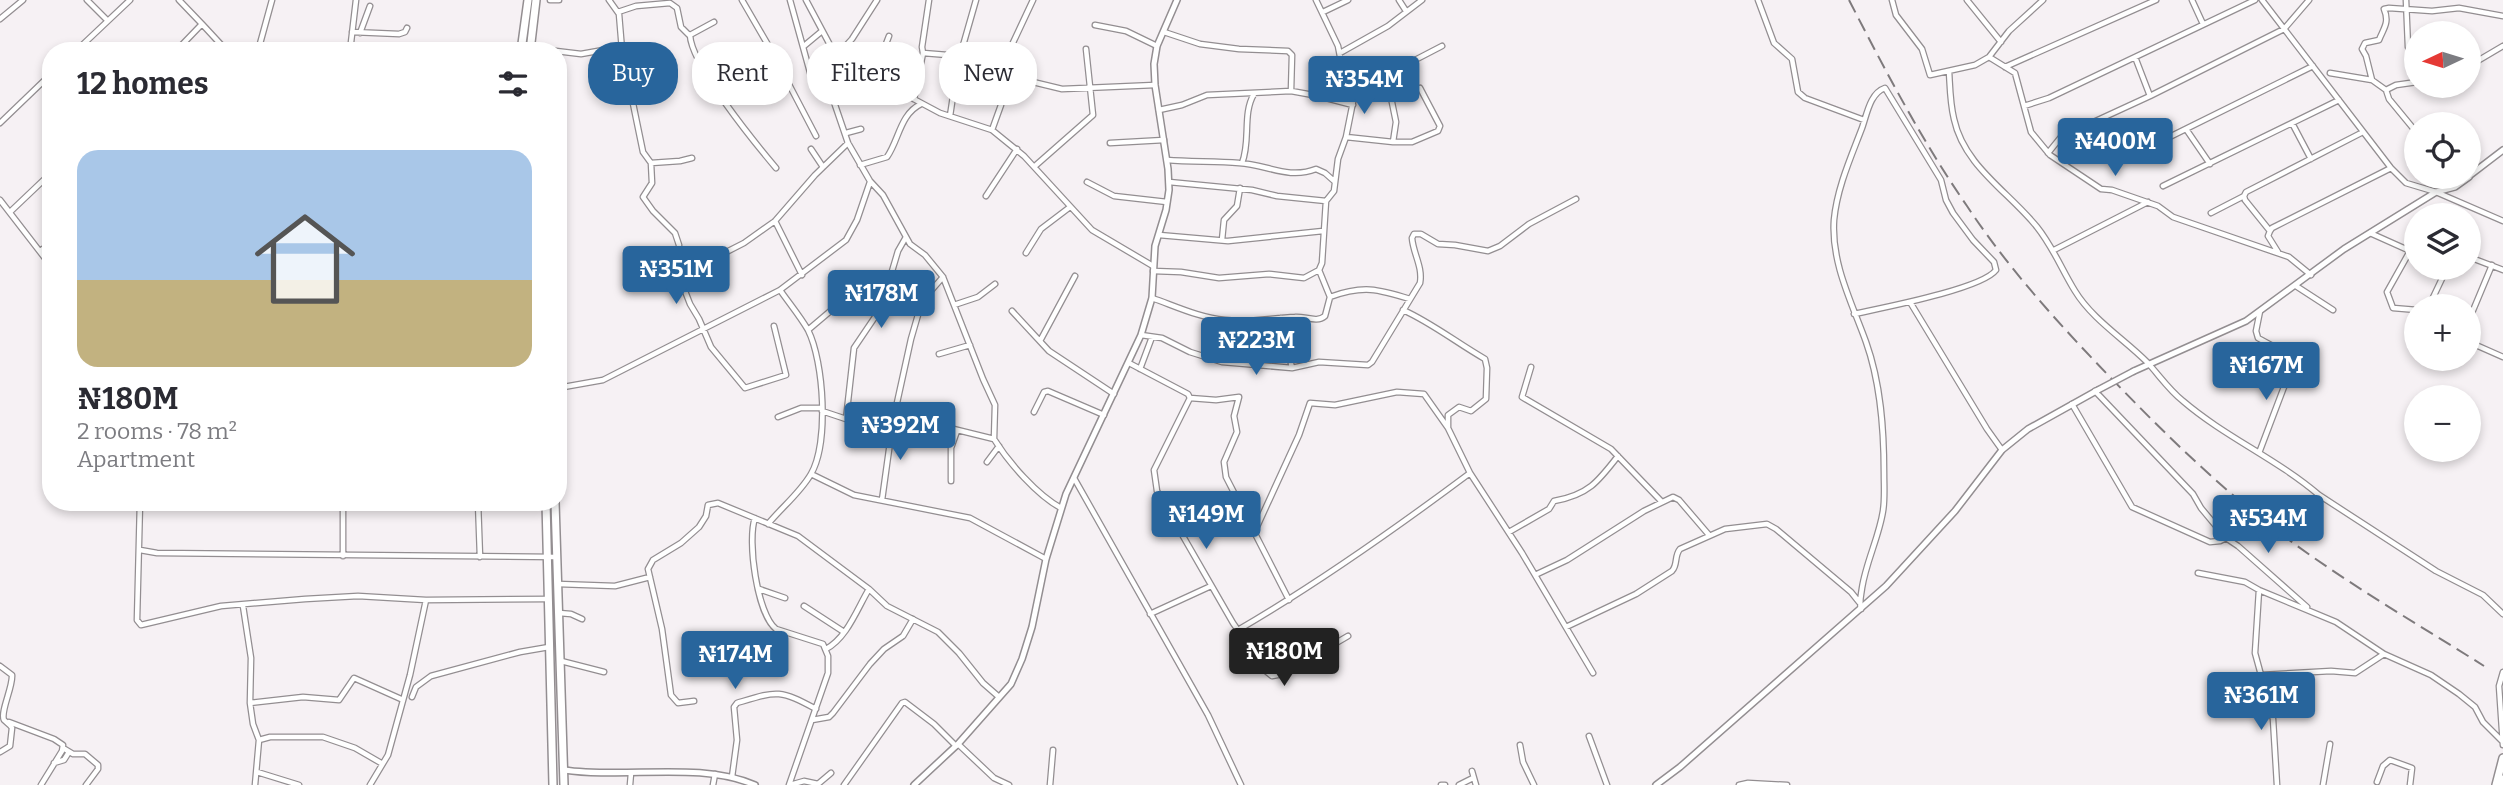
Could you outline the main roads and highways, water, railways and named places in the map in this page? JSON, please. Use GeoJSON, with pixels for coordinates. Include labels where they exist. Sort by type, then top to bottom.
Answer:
{"type":"FeatureCollection","features":[{"type":"Feature","properties":{"kind":"main road"},"geometry":{"type":"LineString","coordinates":[[523,42],[529,6],[536,0]]}},
{"type":"Feature","properties":{"kind":"main road"},"geometry":{"type":"LineString","coordinates":[[529,6],[531,42]]}},
{"type":"Feature","properties":{"kind":"main road"},"geometry":{"type":"LineString","coordinates":[[547,511],[558,584],[564,785]]}},
{"type":"Feature","properties":{"kind":"main road"},"geometry":{"type":"LineString","coordinates":[[553,785],[549,599],[555,511]]}},
{"type":"Feature","properties":{"kind":"main road"},"geometry":{"type":"LineString","coordinates":[[2496,785],[2503,758]]}},
{"type":"Feature","properties":{"kind":"main road"},"geometry":{"type":"LineString","coordinates":[[2502,785],[2503,779]]}},
{"type":"Feature","properties":{"kind":"railway"},"geometry":{"type":"LineString","coordinates":[[1849,0],[1919,131],[1950,181],[2016,273],[2090,356],[2188,454],[2272,527],[2350,582],[2484,666]]}}]}
